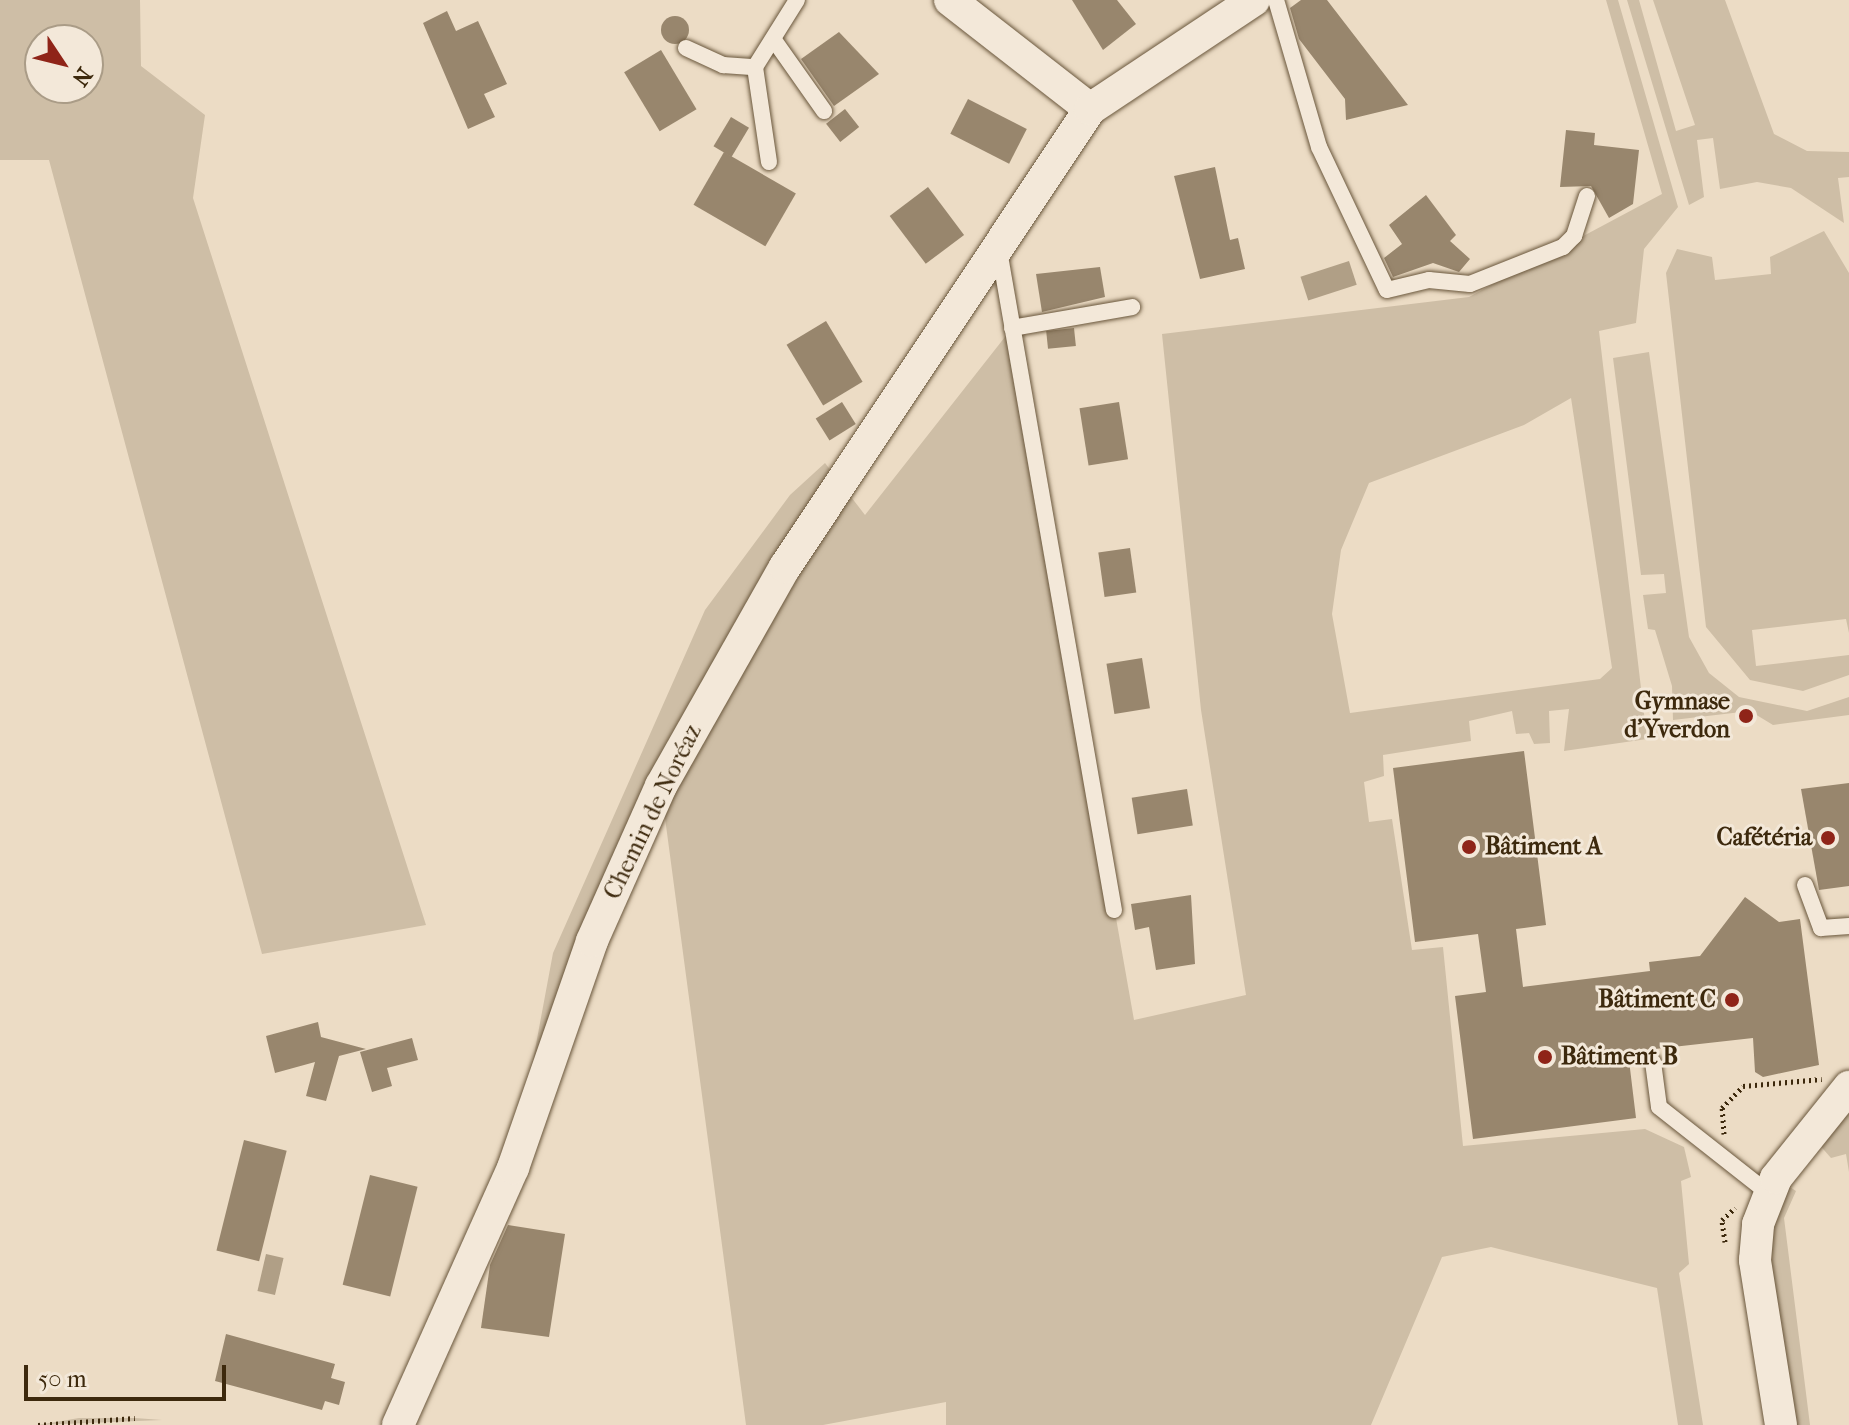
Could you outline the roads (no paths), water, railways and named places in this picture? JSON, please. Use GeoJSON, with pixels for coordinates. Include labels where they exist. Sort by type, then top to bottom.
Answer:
{"type":"FeatureCollection","features":[{"type":"Feature","properties":{"kind":"street"},"geometry":{"type":"LineString","coordinates":[[950,0],[1090,109]]}},
{"type":"Feature","properties":{"kind":"street","name":"Chemin de Noréaz"},"geometry":{"type":"LineString","coordinates":[[398,1425],[513,1168],[592,941],[661,786],[785,567],[1090,109],[1254,0]]}},
{"type":"Feature","properties":{"kind":"street"},"geometry":{"type":"LineString","coordinates":[[1781,1425],[1755,1260],[1767,1192],[1846,1091]]}},
{"type":"Feature","properties":{"kind":"lane"},"geometry":{"type":"LineString","coordinates":[[769,162],[755,67],[797,0]]}},
{"type":"Feature","properties":{"kind":"lane"},"geometry":{"type":"LineString","coordinates":[[1276,0],[1319,147],[1387,290],[1429,280],[1470,284],[1563,247],[1574,236],[1587,196]]}},
{"type":"Feature","properties":{"kind":"lane"},"geometry":{"type":"LineString","coordinates":[[774,40],[824,111]]}},
{"type":"Feature","properties":{"kind":"lane"},"geometry":{"type":"LineString","coordinates":[[686,48],[723,65],[755,67]]}},
{"type":"Feature","properties":{"kind":"lane"},"geometry":{"type":"LineString","coordinates":[[998,245],[1114,910]]}},
{"type":"Feature","properties":{"kind":"lane"},"geometry":{"type":"LineString","coordinates":[[1012,328],[1132,307]]}},
{"type":"Feature","properties":{"kind":"lane"},"geometry":{"type":"LineString","coordinates":[[1805,885],[1821,928],[1849,926]]}},
{"type":"Feature","properties":{"kind":"lane"},"geometry":{"type":"LineString","coordinates":[[1653,1062],[1659,1107],[1767,1192]]}},
{"type":"Feature","properties":{"kind":"place","name":"Gymnase d'Yverdon"},"geometry":{"type":"Point","coordinates":[1746,716]}},
{"type":"Feature","properties":{"kind":"place","name":"Cafétéria"},"geometry":{"type":"Point","coordinates":[1828,838]}},
{"type":"Feature","properties":{"kind":"place","name":"Bâtiment A"},"geometry":{"type":"Point","coordinates":[1469,847]}},
{"type":"Feature","properties":{"kind":"place","name":"Bâtiment C"},"geometry":{"type":"Point","coordinates":[1732,1000]}},
{"type":"Feature","properties":{"kind":"place","name":"Bâtiment B"},"geometry":{"type":"Point","coordinates":[1545,1057]}}]}
